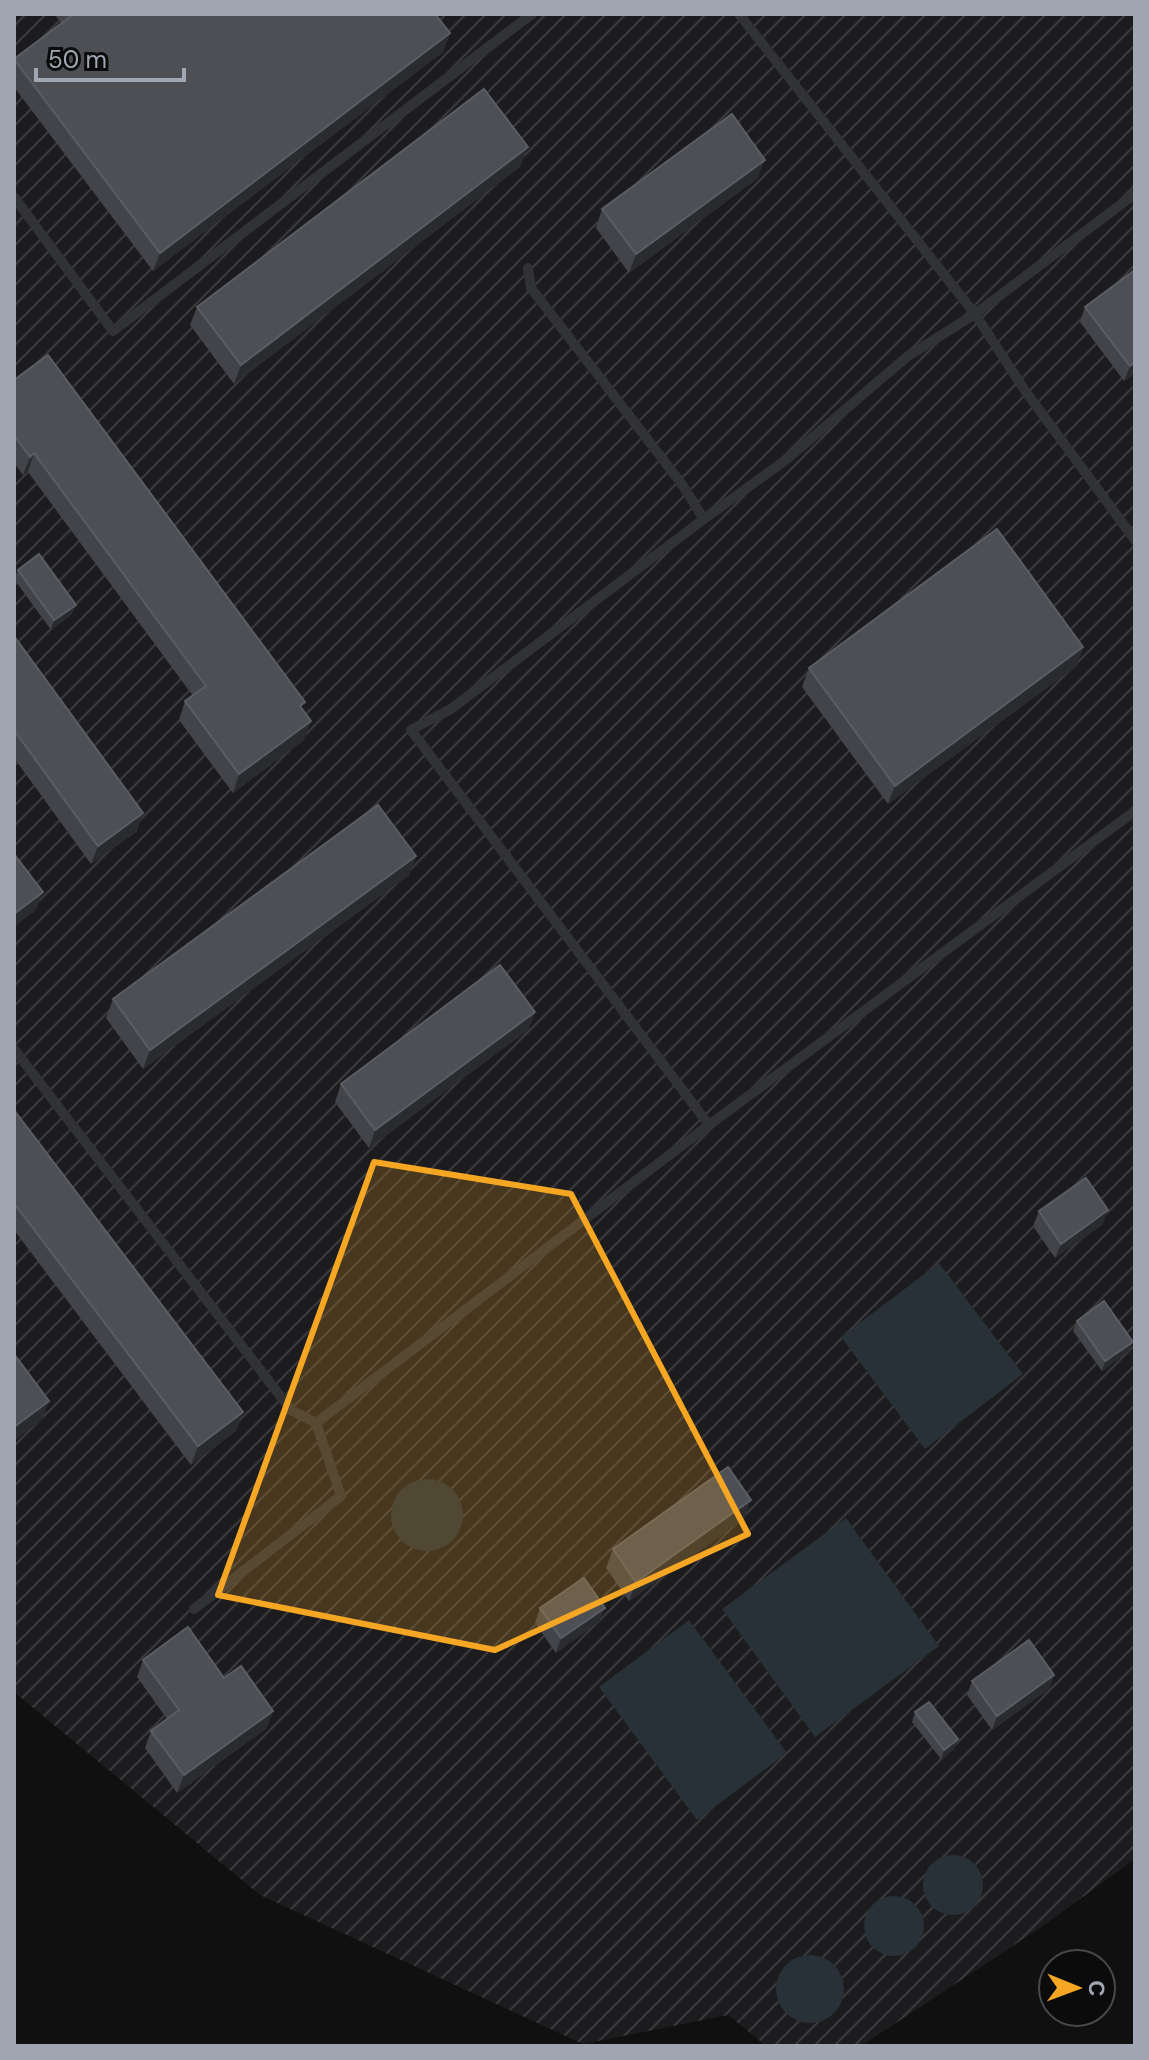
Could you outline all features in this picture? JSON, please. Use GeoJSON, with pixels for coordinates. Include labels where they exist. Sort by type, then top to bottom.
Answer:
{"type":"FeatureCollection","features":[{"type":"Feature","properties":{"kind":"lane"},"geometry":{"type":"LineString","coordinates":[[14,197],[113,331],[532,14]]}},
{"type":"Feature","properties":{"kind":"lane"},"geometry":{"type":"LineString","coordinates":[[739,14],[975,314],[1026,392],[1135,540]]}},
{"type":"Feature","properties":{"kind":"lane"},"geometry":{"type":"LineString","coordinates":[[709,1125],[411,730],[451,709],[787,459],[908,356],[975,314],[1135,194]]}},
{"type":"Feature","properties":{"kind":"lane"},"geometry":{"type":"LineString","coordinates":[[528,268],[531,288],[681,483],[704,519]]}},
{"type":"Feature","properties":{"kind":"lane"},"geometry":{"type":"LineString","coordinates":[[316,1423],[709,1125],[1135,811]]}},
{"type":"Feature","properties":{"kind":"lane"},"geometry":{"type":"LineString","coordinates":[[14,1049],[291,1410],[316,1423],[341,1496],[194,1609]]}},
{"type":"Feature","properties":{"kind":"highlighted area"},"geometry":{"type":"Polygon","coordinates":[[[374,1162],[571,1194],[748,1534],[495,1650],[218,1595],[374,1162]]]}},
{"type":"Feature","properties":{"kind":"shaded area"},"geometry":{"type":"Polygon","coordinates":[[[14,14],[1135,14],[1135,1859],[1040,1928],[861,2046],[766,2046],[728,2015],[583,2044],[260,1895],[14,1692],[14,14]]]}},
{"type":"Feature","properties":{"kind":"shaded area"},"geometry":{"type":"Polygon","coordinates":[[[939,1263],[1023,1374],[925,1449],[841,1337],[939,1263]]]}},
{"type":"Feature","properties":{"kind":"shaded area"},"geometry":{"type":"Polygon","coordinates":[[[427,1479],[447,1485],[457,1495],[463,1515],[457,1535],[447,1545],[427,1551],[407,1545],[397,1535],[391,1515],[397,1495],[407,1485],[427,1479]]]}},
{"type":"Feature","properties":{"kind":"shaded area"},"geometry":{"type":"Polygon","coordinates":[[[846,1518],[939,1646],[815,1737],[722,1609],[846,1518]]]}},
{"type":"Feature","properties":{"kind":"shaded area"},"geometry":{"type":"Polygon","coordinates":[[[689,1620],[787,1753],[697,1820],[599,1687],[689,1620]]]}},
{"type":"Feature","properties":{"kind":"shaded area"},"geometry":{"type":"Polygon","coordinates":[[[953,1855],[964,1857],[974,1864],[981,1874],[981,1896],[974,1906],[964,1913],[953,1915],[942,1913],[932,1906],[925,1896],[923,1885],[925,1874],[932,1864],[942,1857],[953,1855]]]}},
{"type":"Feature","properties":{"kind":"shaded area"},"geometry":{"type":"Polygon","coordinates":[[[894,1896],[905,1898],[915,1905],[922,1915],[922,1937],[915,1947],[905,1954],[894,1956],[883,1954],[873,1947],[866,1937],[864,1926],[866,1915],[873,1905],[883,1898],[894,1896]]]}},
{"type":"Feature","properties":{"kind":"shaded area"},"geometry":{"type":"Polygon","coordinates":[[[803,1955],[817,1955],[829,1960],[839,1970],[844,1989],[839,2008],[829,2018],[817,2023],[803,2023],[791,2018],[781,2008],[776,1996],[776,1982],[781,1970],[791,1960],[803,1955]]]}},
{"type":"Feature","properties":{"kind":"building"},"geometry":{"type":"Polygon","coordinates":[[[74,14],[435,14],[450,33],[160,253],[14,59],[74,14]]]}},
{"type":"Feature","properties":{"kind":"building"},"geometry":{"type":"Polygon","coordinates":[[[484,89],[528,147],[241,365],[197,307],[484,89]]]}},
{"type":"Feature","properties":{"kind":"building"},"geometry":{"type":"Polygon","coordinates":[[[732,114],[765,160],[636,254],[602,209],[732,114]]]}},
{"type":"Feature","properties":{"kind":"building"},"geometry":{"type":"Polygon","coordinates":[[[1135,270],[1135,362],[1130,366],[1085,307],[1135,270]]]}},
{"type":"Feature","properties":{"kind":"building"},"geometry":{"type":"Polygon","coordinates":[[[48,355],[305,702],[300,706],[311,721],[239,774],[185,701],[206,686],[34,453],[30,457],[14,435],[14,380],[48,355]]]}},
{"type":"Feature","properties":{"kind":"building"},"geometry":{"type":"Polygon","coordinates":[[[997,529],[1083,647],[895,786],[809,668],[997,529]]]}},
{"type":"Feature","properties":{"kind":"building"},"geometry":{"type":"Polygon","coordinates":[[[39,554],[76,605],[54,620],[18,570],[39,554]]]}},
{"type":"Feature","properties":{"kind":"building"},"geometry":{"type":"Polygon","coordinates":[[[14,636],[143,813],[98,846],[14,730],[14,636]]]}},
{"type":"Feature","properties":{"kind":"building"},"geometry":{"type":"Polygon","coordinates":[[[378,805],[416,856],[150,1050],[113,999],[378,805]]]}},
{"type":"Feature","properties":{"kind":"building"},"geometry":{"type":"Polygon","coordinates":[[[14,854],[43,892],[14,914],[14,854]]]}},
{"type":"Feature","properties":{"kind":"building"},"geometry":{"type":"Polygon","coordinates":[[[500,965],[535,1012],[375,1130],[341,1084],[500,965]]]}},
{"type":"Feature","properties":{"kind":"building"},"geometry":{"type":"Polygon","coordinates":[[[14,1110],[243,1412],[198,1446],[17,1207],[14,1209],[14,1110]]]}},
{"type":"Feature","properties":{"kind":"building"},"geometry":{"type":"Polygon","coordinates":[[[1086,1178],[1108,1210],[1061,1244],[1039,1211],[1086,1178]]]}},
{"type":"Feature","properties":{"kind":"building"},"geometry":{"type":"Polygon","coordinates":[[[1104,1301],[1133,1342],[1105,1361],[1077,1321],[1104,1301]]]}},
{"type":"Feature","properties":{"kind":"building"},"geometry":{"type":"Polygon","coordinates":[[[14,1354],[49,1401],[14,1427],[14,1354]]]}},
{"type":"Feature","properties":{"kind":"building"},"geometry":{"type":"Polygon","coordinates":[[[728,1467],[751,1500],[636,1582],[613,1549],[728,1467]]]}},
{"type":"Feature","properties":{"kind":"building"},"geometry":{"type":"Polygon","coordinates":[[[584,1578],[605,1608],[561,1638],[540,1608],[584,1578]]]}},
{"type":"Feature","properties":{"kind":"building"},"geometry":{"type":"Polygon","coordinates":[[[188,1627],[224,1678],[241,1666],[273,1711],[184,1775],[151,1731],[179,1710],[143,1660],[188,1627]]]}},
{"type":"Feature","properties":{"kind":"building"},"geometry":{"type":"Polygon","coordinates":[[[1029,1640],[1054,1675],[997,1716],[972,1681],[1029,1640]]]}},
{"type":"Feature","properties":{"kind":"building"},"geometry":{"type":"Polygon","coordinates":[[[929,1702],[958,1739],[944,1750],[915,1712],[929,1702]]]}}]}
